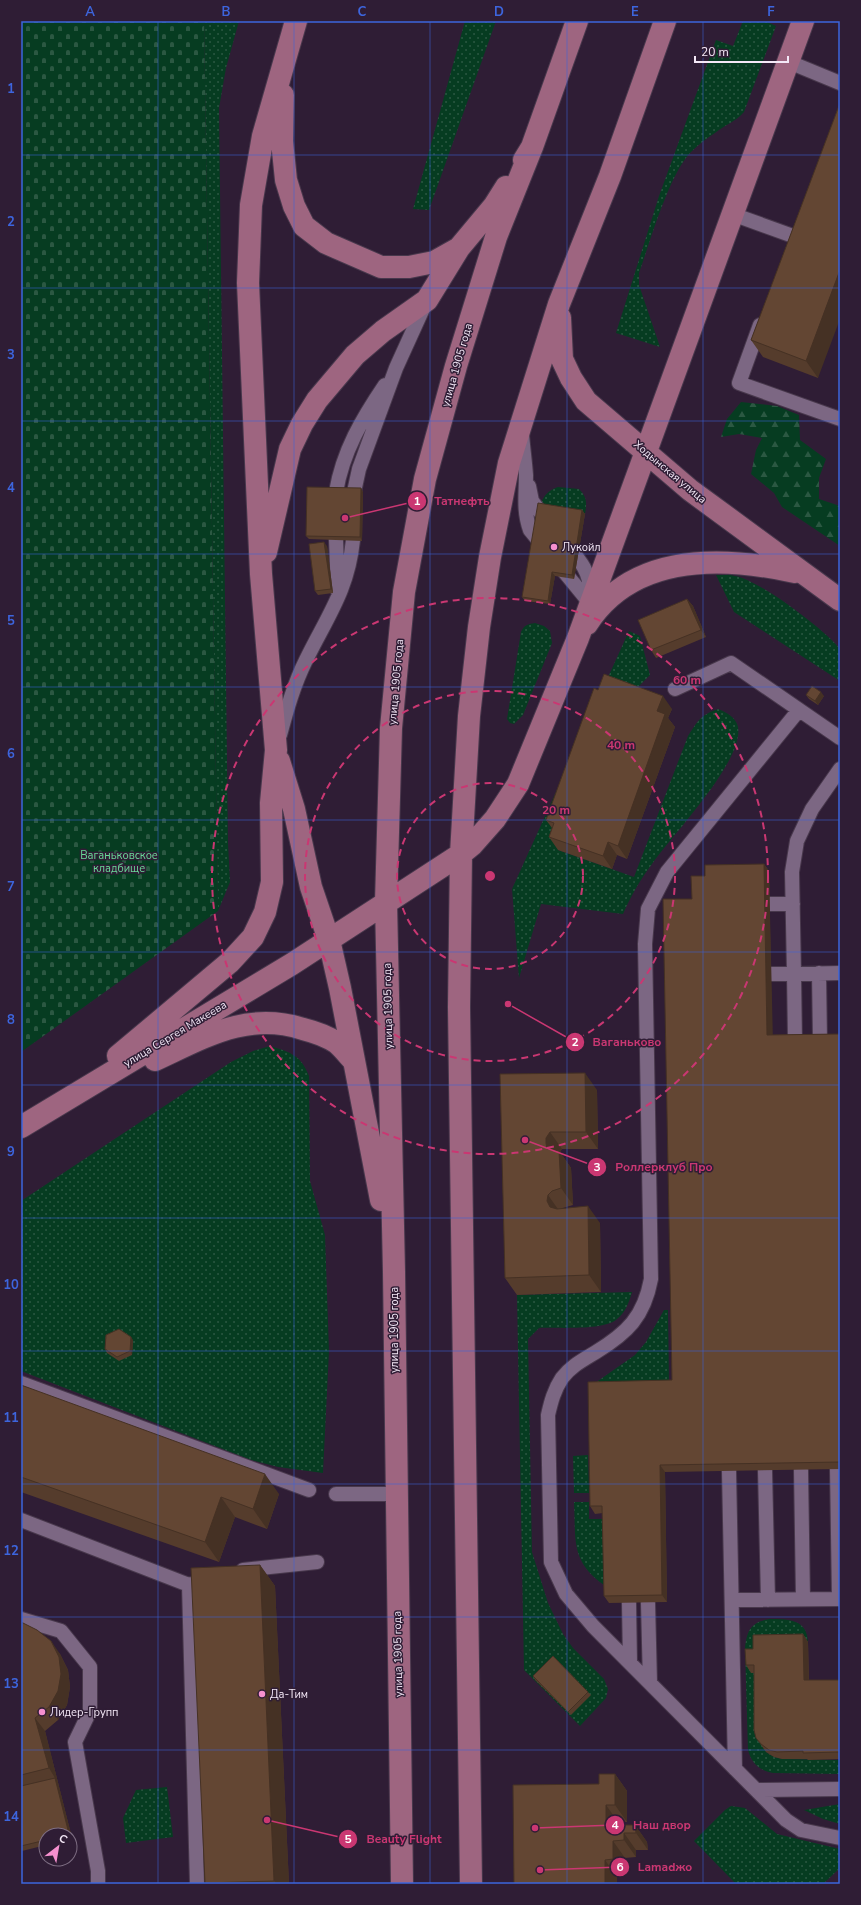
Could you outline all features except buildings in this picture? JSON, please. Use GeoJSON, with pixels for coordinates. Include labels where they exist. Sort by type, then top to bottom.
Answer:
{"type":"FeatureCollection","features":[{"type":"Feature","properties":{"kind":"main road"},"geometry":{"type":"LineString","coordinates":[[63,1101],[230,962],[253,937],[265,912],[272,882],[271,803],[276,750],[261,574],[249,299],[251,205],[263,136],[296,21]]}},
{"type":"Feature","properties":{"kind":"main road"},"geometry":{"type":"LineString","coordinates":[[261,574],[290,449],[302,424],[317,400],[355,355],[383,331],[427,300],[459,248],[494,206],[532,147],[577,21]]}},
{"type":"Feature","properties":{"kind":"main road"},"geometry":{"type":"LineString","coordinates":[[471,1884],[459,1007],[461,854],[469,716],[479,627],[490,557],[509,463],[521,420],[559,304],[610,176],[665,21]]}},
{"type":"Feature","properties":{"kind":"main road"},"geometry":{"type":"LineString","coordinates":[[578,638],[589,602],[803,21]]}},
{"type":"Feature","properties":{"kind":"main road"},"geometry":{"type":"LineString","coordinates":[[284,64],[282,141],[286,180],[294,206],[304,226],[326,243],[381,267],[409,267],[434,262],[459,248]]}},
{"type":"Feature","properties":{"kind":"main road","name":"улица 1905 года"},"geometry":{"type":"LineString","coordinates":[[402,1884],[394,1272],[386,902],[391,728],[404,592],[424,479],[456,366],[496,237],[532,147]]}},
{"type":"Feature","properties":{"kind":"main road","name":"Ходынская улица"},"geometry":{"type":"LineString","coordinates":[[559,304],[562,359],[571,378],[586,401],[690,490],[802,574],[840,600]]}},
{"type":"Feature","properties":{"kind":"main road"},"geometry":{"type":"LineString","coordinates":[[578,638],[596,610],[619,590],[656,571],[686,564],[736,562],[802,574]]}},
{"type":"Feature","properties":{"kind":"main road","name":"улица Сергея Макеева"},"geometry":{"type":"LineString","coordinates":[[21,1127],[329,940],[461,854],[472,845],[495,819],[518,784],[578,638]]}},
{"type":"Feature","properties":{"kind":"main road"},"geometry":{"type":"LineString","coordinates":[[276,750],[294,809],[311,886],[329,940],[340,988],[394,1272]]}},
{"type":"Feature","properties":{"kind":"main road"},"geometry":{"type":"LineString","coordinates":[[63,1101],[222,1029],[251,1022],[287,1024],[318,1033],[337,1043],[354,1061]]}},
{"type":"Feature","properties":{"kind":"lane"},"geometry":{"type":"LineString","coordinates":[[789,62],[840,83]]}},
{"type":"Feature","properties":{"kind":"lane"},"geometry":{"type":"LineString","coordinates":[[732,214],[793,236]]}},
{"type":"Feature","properties":{"kind":"lane"},"geometry":{"type":"LineString","coordinates":[[787,250],[798,221]]}},
{"type":"Feature","properties":{"kind":"lane"},"geometry":{"type":"LineString","coordinates":[[354,492],[359,469],[396,368],[427,300]]}},
{"type":"Feature","properties":{"kind":"lane"},"geometry":{"type":"LineString","coordinates":[[766,310],[739,383],[840,419]]}},
{"type":"Feature","properties":{"kind":"lane"},"geometry":{"type":"LineString","coordinates":[[336,492],[340,468],[353,439],[367,412],[396,368]]}},
{"type":"Feature","properties":{"kind":"lane"},"geometry":{"type":"LineString","coordinates":[[521,420],[526,474],[532,501],[586,570],[591,585],[589,602]]}},
{"type":"Feature","properties":{"kind":"lane"},"geometry":{"type":"LineString","coordinates":[[526,474],[524,506],[526,519],[530,530],[589,602]]}},
{"type":"Feature","properties":{"kind":"lane"},"geometry":{"type":"LineString","coordinates":[[336,540],[338,600]]}},
{"type":"Feature","properties":{"kind":"lane"},"geometry":{"type":"LineString","coordinates":[[276,750],[295,685],[338,600],[351,560],[353,540]]}},
{"type":"Feature","properties":{"kind":"lane"},"geometry":{"type":"LineString","coordinates":[[675,689],[731,663],[840,738]]}},
{"type":"Feature","properties":{"kind":"lane"},"geometry":{"type":"LineString","coordinates":[[799,710],[667,872],[648,909],[645,944],[651,1280],[647,1299],[638,1315],[621,1336],[575,1365],[562,1378],[552,1396],[548,1416],[551,1562],[566,1594],[593,1626],[786,1820],[801,1830],[840,1838]]}},
{"type":"Feature","properties":{"kind":"lane"},"geometry":{"type":"LineString","coordinates":[[795,1042],[792,872],[797,841],[812,809],[840,769]]}},
{"type":"Feature","properties":{"kind":"lane"},"geometry":{"type":"LineString","coordinates":[[770,904],[793,904]]}},
{"type":"Feature","properties":{"kind":"lane"},"geometry":{"type":"LineString","coordinates":[[819,973],[820,1042]]}},
{"type":"Feature","properties":{"kind":"lane"},"geometry":{"type":"LineString","coordinates":[[771,974],[840,973]]}},
{"type":"Feature","properties":{"kind":"lane"},"geometry":{"type":"LineString","coordinates":[[21,1383],[310,1490]]}},
{"type":"Feature","properties":{"kind":"lane"},"geometry":{"type":"LineString","coordinates":[[732,1600],[840,1599],[837,1469]]}},
{"type":"Feature","properties":{"kind":"lane"},"geometry":{"type":"LineString","coordinates":[[765,1470],[768,1600]]}},
{"type":"Feature","properties":{"kind":"lane"},"geometry":{"type":"LineString","coordinates":[[801,1470],[803,1600]]}},
{"type":"Feature","properties":{"kind":"lane"},"geometry":{"type":"LineString","coordinates":[[729,1471],[735,1769]]}},
{"type":"Feature","properties":{"kind":"lane"},"geometry":{"type":"LineString","coordinates":[[336,1494],[396,1494]]}},
{"type":"Feature","properties":{"kind":"lane"},"geometry":{"type":"LineString","coordinates":[[21,1520],[190,1585],[248,1569],[317,1562]]}},
{"type":"Feature","properties":{"kind":"lane"},"geometry":{"type":"LineString","coordinates":[[190,1585],[197,1884]]}},
{"type":"Feature","properties":{"kind":"lane"},"geometry":{"type":"LineString","coordinates":[[648,1602],[650,1683]]}},
{"type":"Feature","properties":{"kind":"lane"},"geometry":{"type":"LineString","coordinates":[[629,1603],[630,1663]]}},
{"type":"Feature","properties":{"kind":"lane"},"geometry":{"type":"LineString","coordinates":[[21,1619],[61,1631],[90,1667],[90,1711],[75,1742],[98,1871],[98,1884]]}},
{"type":"Feature","properties":{"kind":"lane"},"geometry":{"type":"LineString","coordinates":[[756,1790],[840,1789]]}},
{"type":"Feature","properties":{"kind":"green space","name":"Ваганьковское кладбище"},"geometry":{"type":"Polygon","coordinates":[[[21,21],[204,21],[218,911],[21,1052],[21,21]]]}},
{"type":"Feature","properties":{"kind":"green space"},"geometry":{"type":"Polygon","coordinates":[[[204,21],[239,21],[226,68],[219,108],[228,843],[230,882],[218,911],[204,21]]]}},
{"type":"Feature","properties":{"kind":"green space"},"geometry":{"type":"Polygon","coordinates":[[[465,21],[496,21],[429,210],[413,209],[465,21]]]}},
{"type":"Feature","properties":{"kind":"green space"},"geometry":{"type":"Polygon","coordinates":[[[743,21],[765,21],[776,26],[744,112],[737,119],[700,144],[683,162],[675,176],[661,209],[639,273],[639,285],[660,347],[616,333],[659,196],[716,40],[733,46],[743,21]]]}},
{"type":"Feature","properties":{"kind":"green space"},"geometry":{"type":"Polygon","coordinates":[[[741,402],[777,406],[799,415],[800,440],[826,459],[819,478],[819,499],[840,506],[840,546],[782,507],[774,493],[751,474],[756,450],[762,438],[739,434],[721,437],[727,419],[741,402]]]}},
{"type":"Feature","properties":{"kind":"green space"},"geometry":{"type":"Polygon","coordinates":[[[558,487],[579,489],[586,500],[585,514],[540,507],[546,494],[558,487]]]}},
{"type":"Feature","properties":{"kind":"green space"},"geometry":{"type":"Polygon","coordinates":[[[716,575],[733,575],[746,579],[759,586],[790,606],[832,640],[840,649],[840,681],[734,612],[716,575]]]}},
{"type":"Feature","properties":{"kind":"green space"},"geometry":{"type":"Polygon","coordinates":[[[535,623],[544,626],[550,631],[552,643],[523,715],[514,724],[510,723],[507,719],[521,632],[526,625],[535,623]]]}},
{"type":"Feature","properties":{"kind":"green space"},"geometry":{"type":"Polygon","coordinates":[[[629,631],[640,636],[650,675],[631,694],[558,850],[634,877],[688,736],[697,722],[703,716],[718,709],[730,715],[737,723],[737,741],[730,759],[719,778],[648,870],[636,888],[623,914],[541,904],[519,978],[512,889],[629,631]]]}},
{"type":"Feature","properties":{"kind":"green space"},"geometry":{"type":"Polygon","coordinates":[[[270,1046],[294,1055],[302,1063],[309,1076],[310,1181],[325,1235],[329,1351],[323,1473],[278,1467],[251,1460],[21,1371],[21,1201],[231,1062],[253,1051],[270,1046]]]}},
{"type":"Feature","properties":{"kind":"green space"},"geometry":{"type":"Polygon","coordinates":[[[632,1292],[623,1313],[611,1323],[580,1328],[539,1328],[528,1339],[532,1552],[548,1603],[563,1634],[573,1648],[604,1679],[608,1689],[606,1698],[580,1726],[524,1670],[517,1295],[632,1292]]]}},
{"type":"Feature","properties":{"kind":"green space"},"geometry":{"type":"Polygon","coordinates":[[[664,1310],[668,1310],[669,1383],[595,1383],[635,1355],[646,1342],[664,1310]]]}},
{"type":"Feature","properties":{"kind":"green space"},"geometry":{"type":"Polygon","coordinates":[[[588,1455],[589,1493],[574,1493],[573,1456],[588,1455]]]}},
{"type":"Feature","properties":{"kind":"green space"},"geometry":{"type":"Polygon","coordinates":[[[574,1502],[589,1502],[589,1519],[603,1519],[604,1585],[585,1567],[580,1558],[575,1538],[574,1502]]]}},
{"type":"Feature","properties":{"kind":"green space"},"geometry":{"type":"Polygon","coordinates":[[[770,1619],[790,1620],[800,1625],[807,1634],[808,1642],[759,1642],[759,1673],[766,1752],[774,1757],[782,1759],[840,1760],[840,1774],[773,1773],[757,1766],[750,1755],[748,1750],[745,1648],[747,1636],[751,1628],[758,1622],[770,1619]]]}},
{"type":"Feature","properties":{"kind":"green space"},"geometry":{"type":"Polygon","coordinates":[[[167,1787],[173,1837],[126,1843],[123,1818],[136,1790],[167,1787]]]}},
{"type":"Feature","properties":{"kind":"green space"},"geometry":{"type":"Polygon","coordinates":[[[840,1804],[840,1824],[823,1819],[804,1810],[840,1804]]]}},
{"type":"Feature","properties":{"kind":"green space"},"geometry":{"type":"Polygon","coordinates":[[[731,1806],[745,1808],[777,1834],[840,1849],[840,1868],[823,1884],[736,1884],[694,1841],[725,1810],[731,1806]]]}},
{"type":"Feature","properties":{"kind":"place","name":"Татнефть"},"geometry":{"type":"Point","coordinates":[345,518]}},
{"type":"Feature","properties":{"kind":"place","name":"Лукойл"},"geometry":{"type":"Point","coordinates":[554,547]}},
{"type":"Feature","properties":{"kind":"place","name":"Ваганьково"},"geometry":{"type":"Point","coordinates":[508,1004]}},
{"type":"Feature","properties":{"kind":"place","name":"Роллерклуб Про"},"geometry":{"type":"Point","coordinates":[525,1140]}},
{"type":"Feature","properties":{"kind":"place","name":"Да-Тим"},"geometry":{"type":"Point","coordinates":[262,1694]}},
{"type":"Feature","properties":{"kind":"place","name":"Лидер-Групп"},"geometry":{"type":"Point","coordinates":[42,1712]}},
{"type":"Feature","properties":{"kind":"place","name":"Beauty Flight"},"geometry":{"type":"Point","coordinates":[267,1820]}},
{"type":"Feature","properties":{"kind":"place","name":"Наш двор"},"geometry":{"type":"Point","coordinates":[535,1828]}},
{"type":"Feature","properties":{"kind":"place","name":"Lamadжo"},"geometry":{"type":"Point","coordinates":[540,1870]}}]}
